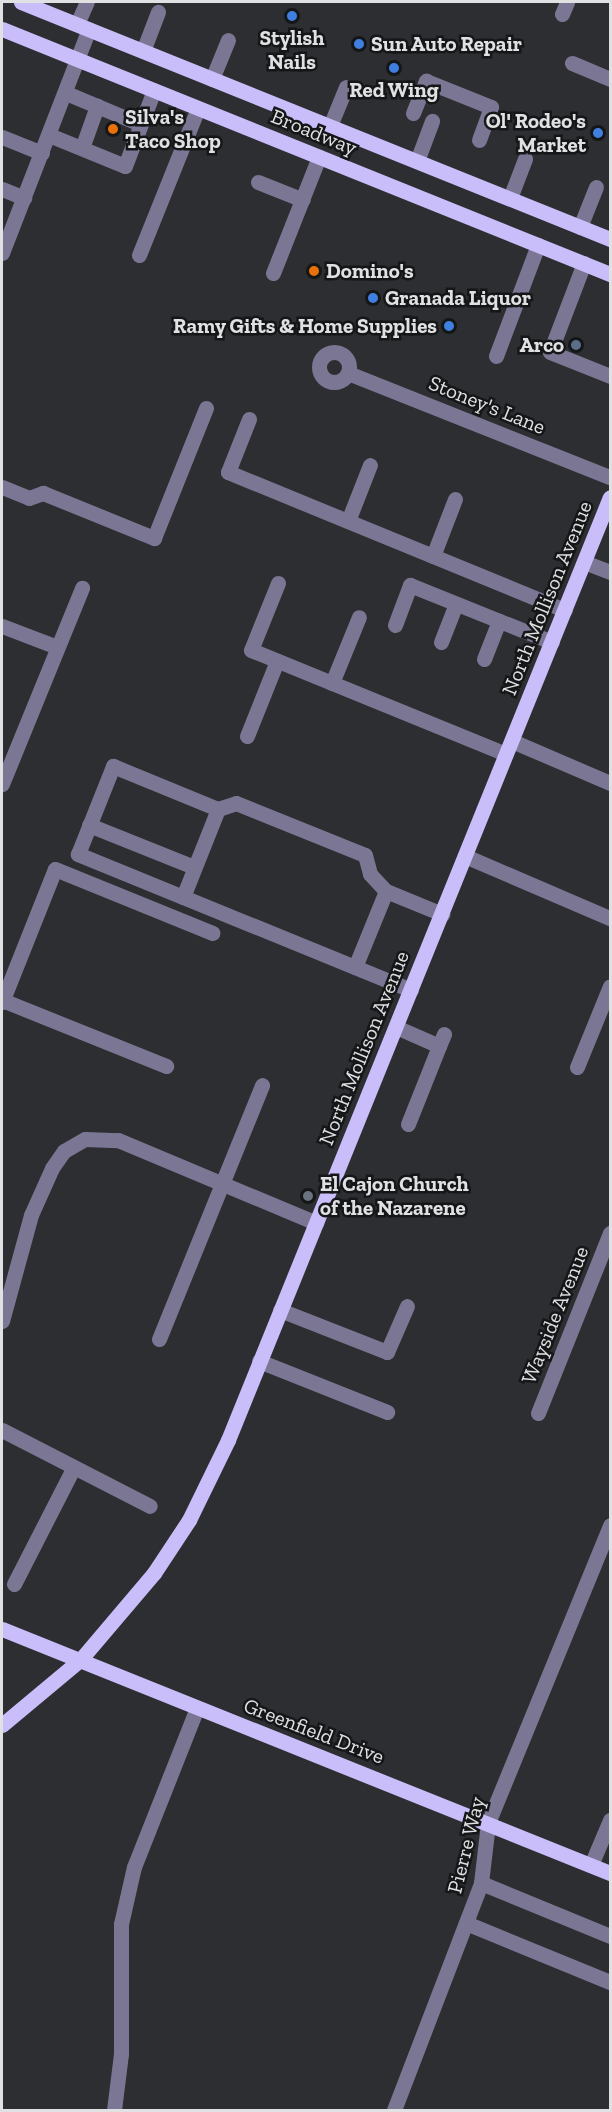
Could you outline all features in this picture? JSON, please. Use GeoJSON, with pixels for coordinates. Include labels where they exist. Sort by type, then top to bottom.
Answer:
{"type":"FeatureCollection","features":[{"type":"Feature","properties":{"kind":"main road","name":"Broadway"},"geometry":{"type":"LineString","coordinates":[[21,2],[610,239]]}},
{"type":"Feature","properties":{"kind":"main road","name":"Broadway"},"geometry":{"type":"LineString","coordinates":[[2,29],[610,274]]}},
{"type":"Feature","properties":{"kind":"main road","name":"North Mollison Avenue"},"geometry":{"type":"LineString","coordinates":[[2,1725],[81,1659],[154,1573],[189,1520],[228,1440],[584,562],[607,515],[610,497]]}},
{"type":"Feature","properties":{"kind":"main road","name":"Greenfield Drive"},"geometry":{"type":"LineString","coordinates":[[2,1629],[610,1874]]}},
{"type":"Feature","properties":{"kind":"street"},"geometry":{"type":"LineString","coordinates":[[2,253],[80,61],[87,2]]}},
{"type":"Feature","properties":{"kind":"street"},"geometry":{"type":"LineString","coordinates":[[143,51],[158,12]]}},
{"type":"Feature","properties":{"kind":"street"},"geometry":{"type":"LineString","coordinates":[[212,78],[228,40]]}},
{"type":"Feature","properties":{"kind":"street"},"geometry":{"type":"LineString","coordinates":[[572,63],[610,79]]}},
{"type":"Feature","properties":{"kind":"street"},"geometry":{"type":"LineString","coordinates":[[413,114],[426,81],[491,107],[479,140]]}},
{"type":"Feature","properties":{"kind":"street"},"geometry":{"type":"LineString","coordinates":[[330,126],[346,87]]}},
{"type":"Feature","properties":{"kind":"street"},"geometry":{"type":"LineString","coordinates":[[49,135],[124,166],[154,90]]}},
{"type":"Feature","properties":{"kind":"street"},"geometry":{"type":"LineString","coordinates":[[66,93],[140,124]]}},
{"type":"Feature","properties":{"kind":"street"},"geometry":{"type":"LineString","coordinates":[[82,148],[97,106]]}},
{"type":"Feature","properties":{"kind":"street"},"geometry":{"type":"LineString","coordinates":[[139,255],[198,108]]}},
{"type":"Feature","properties":{"kind":"street"},"geometry":{"type":"LineString","coordinates":[[417,161],[432,121]]}},
{"type":"Feature","properties":{"kind":"street"},"geometry":{"type":"LineString","coordinates":[[2,137],[42,153]]}},
{"type":"Feature","properties":{"kind":"street"},"geometry":{"type":"LineString","coordinates":[[273,273],[319,157]]}},
{"type":"Feature","properties":{"kind":"street"},"geometry":{"type":"LineString","coordinates":[[510,198],[525,159]]}},
{"type":"Feature","properties":{"kind":"street"},"geometry":{"type":"LineString","coordinates":[[258,182],[303,200]]}},
{"type":"Feature","properties":{"kind":"street"},"geometry":{"type":"LineString","coordinates":[[580,227],[596,187]]}},
{"type":"Feature","properties":{"kind":"street"},"geometry":{"type":"LineString","coordinates":[[2,189],[24,198]]}},
{"type":"Feature","properties":{"kind":"street"},"geometry":{"type":"LineString","coordinates":[[496,356],[538,245]]}},
{"type":"Feature","properties":{"kind":"street"},"geometry":{"type":"LineString","coordinates":[[584,264],[550,352],[609,372]]}},
{"type":"Feature","properties":{"kind":"street","name":"Stoney's Lane"},"geometry":{"type":"LineString","coordinates":[[348,373],[610,477]]}},
{"type":"Feature","properties":{"kind":"street"},"geometry":{"type":"LineString","coordinates":[[2,487],[29,498],[43,493],[154,538],[206,408]]}},
{"type":"Feature","properties":{"kind":"street"},"geometry":{"type":"LineString","coordinates":[[249,419],[228,472],[565,610]]}},
{"type":"Feature","properties":{"kind":"street"},"geometry":{"type":"LineString","coordinates":[[348,521],[370,465]]}},
{"type":"Feature","properties":{"kind":"street"},"geometry":{"type":"LineString","coordinates":[[433,556],[454,499]]}},
{"type":"Feature","properties":{"kind":"street"},"geometry":{"type":"LineString","coordinates":[[584,562],[610,572]]}},
{"type":"Feature","properties":{"kind":"street"},"geometry":{"type":"LineString","coordinates":[[278,583],[251,650],[332,683],[610,783]]}},
{"type":"Feature","properties":{"kind":"street"},"geometry":{"type":"LineString","coordinates":[[395,625],[410,585],[552,642]]}},
{"type":"Feature","properties":{"kind":"street"},"geometry":{"type":"LineString","coordinates":[[2,784],[82,588]]}},
{"type":"Feature","properties":{"kind":"street"},"geometry":{"type":"LineString","coordinates":[[441,642],[456,604]]}},
{"type":"Feature","properties":{"kind":"street"},"geometry":{"type":"LineString","coordinates":[[332,683],[359,617]]}},
{"type":"Feature","properties":{"kind":"street"},"geometry":{"type":"LineString","coordinates":[[484,660],[499,621]]}},
{"type":"Feature","properties":{"kind":"street"},"geometry":{"type":"LineString","coordinates":[[2,626],[57,647]]}},
{"type":"Feature","properties":{"kind":"street"},"geometry":{"type":"LineString","coordinates":[[247,736],[277,661]]}},
{"type":"Feature","properties":{"kind":"street"},"geometry":{"type":"LineString","coordinates":[[411,990],[78,854],[113,766],[218,809],[236,802],[365,855],[370,874],[386,891],[442,914]]}},
{"type":"Feature","properties":{"kind":"street"},"geometry":{"type":"LineString","coordinates":[[183,897],[218,809]]}},
{"type":"Feature","properties":{"kind":"street"},"geometry":{"type":"LineString","coordinates":[[89,825],[194,867]]}},
{"type":"Feature","properties":{"kind":"street"},"geometry":{"type":"LineString","coordinates":[[465,856],[610,918]]}},
{"type":"Feature","properties":{"kind":"street"},"geometry":{"type":"LineString","coordinates":[[166,1066],[2,1001],[55,869],[213,933]]}},
{"type":"Feature","properties":{"kind":"street"},"geometry":{"type":"LineString","coordinates":[[355,967],[386,891]]}},
{"type":"Feature","properties":{"kind":"street"},"geometry":{"type":"LineString","coordinates":[[577,1067],[610,986]]}},
{"type":"Feature","properties":{"kind":"street"},"geometry":{"type":"LineString","coordinates":[[396,1027],[441,1040],[408,1124]]}},
{"type":"Feature","properties":{"kind":"street"},"geometry":{"type":"LineString","coordinates":[[159,1339],[262,1085]]}},
{"type":"Feature","properties":{"kind":"street"},"geometry":{"type":"LineString","coordinates":[[2,1321],[31,1215],[64,1151],[85,1139],[118,1140],[316,1223]]}},
{"type":"Feature","properties":{"kind":"street","name":"Wayside Avenue"},"geometry":{"type":"LineString","coordinates":[[538,1413],[610,1233]]}},
{"type":"Feature","properties":{"kind":"street"},"geometry":{"type":"LineString","coordinates":[[280,1310],[387,1352],[407,1306]]}},
{"type":"Feature","properties":{"kind":"street"},"geometry":{"type":"LineString","coordinates":[[259,1361],[387,1412]]}},
{"type":"Feature","properties":{"kind":"street"},"geometry":{"type":"LineString","coordinates":[[2,1431],[150,1506]]}},
{"type":"Feature","properties":{"kind":"street"},"geometry":{"type":"LineString","coordinates":[[14,1584],[74,1467]]}},
{"type":"Feature","properties":{"kind":"street","name":"Pierre Way"},"geometry":{"type":"LineString","coordinates":[[394,2110],[481,1883],[488,1823],[610,1525]]}},
{"type":"Feature","properties":{"kind":"street"},"geometry":{"type":"LineString","coordinates":[[114,2110],[121,2054],[121,1924],[134,1866],[197,1708]]}},
{"type":"Feature","properties":{"kind":"street"},"geometry":{"type":"LineString","coordinates":[[591,1866],[610,1820]]}},
{"type":"Feature","properties":{"kind":"street"},"geometry":{"type":"LineString","coordinates":[[481,1883],[610,1936]]}},
{"type":"Feature","properties":{"kind":"street"},"geometry":{"type":"LineString","coordinates":[[466,1923],[610,1982]]}},
{"type":"Feature","properties":{"kind":"place","name":"Stylish Nails"},"geometry":{"type":"Point","coordinates":[292,16]}},
{"type":"Feature","properties":{"kind":"place","name":"Sun Auto Repair"},"geometry":{"type":"Point","coordinates":[359,44]}},
{"type":"Feature","properties":{"kind":"place","name":"Red Wing"},"geometry":{"type":"Point","coordinates":[394,68]}},
{"type":"Feature","properties":{"kind":"place","name":"Silva's Taco Shop"},"geometry":{"type":"Point","coordinates":[113,129]}},
{"type":"Feature","properties":{"kind":"place","name":"Ol' Rodeo's Market"},"geometry":{"type":"Point","coordinates":[598,133]}},
{"type":"Feature","properties":{"kind":"place","name":"Domino's"},"geometry":{"type":"Point","coordinates":[314,271]}},
{"type":"Feature","properties":{"kind":"place","name":"Granada Liquor"},"geometry":{"type":"Point","coordinates":[373,298]}},
{"type":"Feature","properties":{"kind":"place","name":"Ramy Gifts & Home Supplies"},"geometry":{"type":"Point","coordinates":[449,326]}},
{"type":"Feature","properties":{"kind":"place","name":"Arco"},"geometry":{"type":"Point","coordinates":[576,345]}},
{"type":"Feature","properties":{"kind":"place","name":"El Cajon Church of the Nazarene"},"geometry":{"type":"Point","coordinates":[308,1196]}}]}
